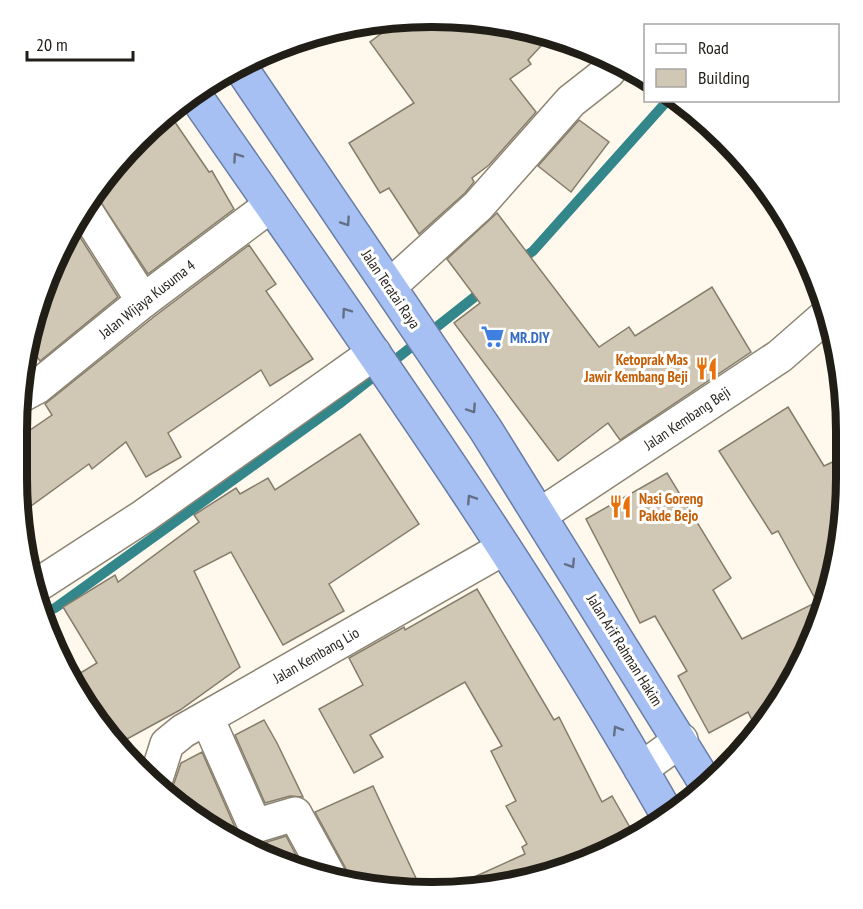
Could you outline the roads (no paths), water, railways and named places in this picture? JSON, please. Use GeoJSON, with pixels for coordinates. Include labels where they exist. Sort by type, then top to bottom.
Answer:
{"type":"FeatureCollection","features":[{"type":"Feature","properties":{"kind":"highway","name":"Jalan Teratai Raya"},"geometry":{"type":"LineString","coordinates":[[245,73],[440,360],[540,515]]}},
{"type":"Feature","properties":{"kind":"highway"},"geometry":{"type":"LineString","coordinates":[[199,101],[399,389],[504,548],[664,808]]}},
{"type":"Feature","properties":{"kind":"highway"},"geometry":{"type":"LineString","coordinates":[[271,205],[313,174]]}},
{"type":"Feature","properties":{"kind":"highway","name":"Jalan Arif Rahman Hakim"},"geometry":{"type":"LineString","coordinates":[[540,515],[703,778]]}},
{"type":"Feature","properties":{"kind":"street"},"geometry":{"type":"LineString","coordinates":[[390,286],[478,206],[572,101],[610,69]]}},
{"type":"Feature","properties":{"kind":"street","name":"Jalan Wijaya Kusuma 4"},"geometry":{"type":"LineString","coordinates":[[30,384],[271,205]]}},
{"type":"Feature","properties":{"kind":"street"},"geometry":{"type":"LineString","coordinates":[[89,216],[142,301]]}},
{"type":"Feature","properties":{"kind":"street","name":"Jalan Kembang Beji"},"geometry":{"type":"LineString","coordinates":[[540,515],[780,356],[820,321]]}},
{"type":"Feature","properties":{"kind":"street"},"geometry":{"type":"LineString","coordinates":[[41,583],[144,516],[376,357]]}},
{"type":"Feature","properties":{"kind":"street","name":"Jalan Kembang Lio"},"geometry":{"type":"LineString","coordinates":[[157,775],[167,744],[207,718],[504,548]]}},
{"type":"Feature","properties":{"kind":"street"},"geometry":{"type":"LineString","coordinates":[[207,718],[255,826],[295,814],[324,867]]}},
{"type":"Feature","properties":{"kind":"street"},"geometry":{"type":"LineString","coordinates":[[641,770],[681,740]]}},
{"type":"Feature","properties":{"kind":"waterway"},"geometry":{"type":"LineString","coordinates":[[519,261],[533,251],[666,102]]}},
{"type":"Feature","properties":{"kind":"waterway"},"geometry":{"type":"LineString","coordinates":[[49,611],[339,404],[486,288]]}},
{"type":"Feature","properties":{"kind":"place","name":"MR.DIY"},"geometry":{"type":"Point","coordinates":[492,337]}},
{"type":"Feature","properties":{"kind":"place","name":"Ketoprak Mas Jawir Kembang Beji"},"geometry":{"type":"Point","coordinates":[706,368]}},
{"type":"Feature","properties":{"kind":"place","name":"Nasi Goreng Pakde Bejo"},"geometry":{"type":"Point","coordinates":[621,507]}}]}
